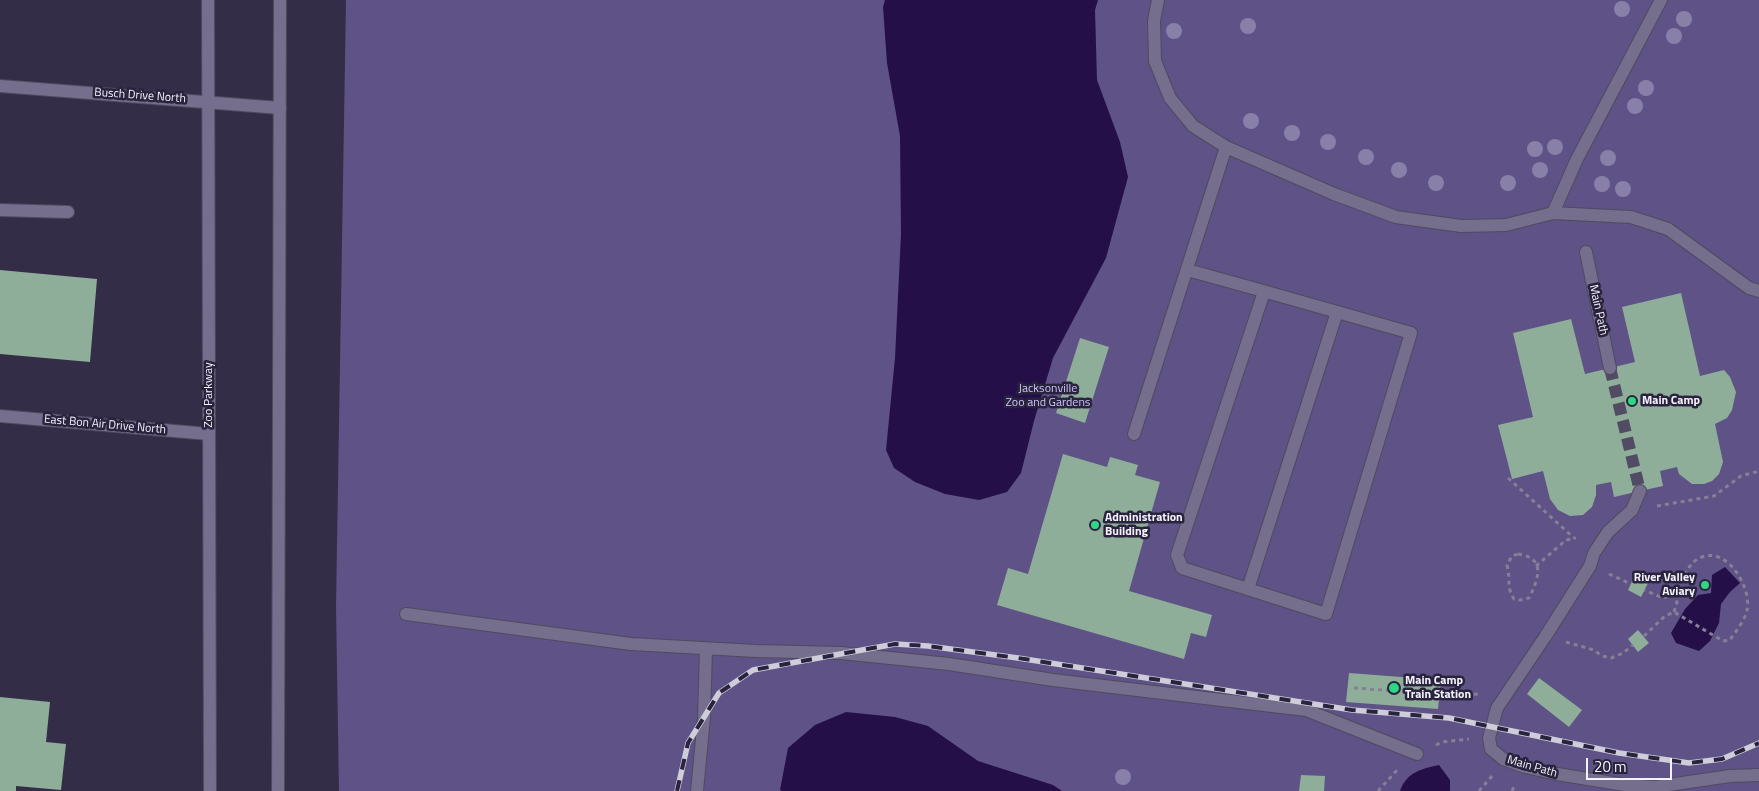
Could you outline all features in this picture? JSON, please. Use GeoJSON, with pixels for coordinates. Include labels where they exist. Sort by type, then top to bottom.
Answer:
{"type":"FeatureCollection","features":[{"type":"Feature","properties":{"kind":"main road","name":"Zoo Parkway"},"geometry":{"type":"LineString","coordinates":[[208,0],[210,791]]}},
{"type":"Feature","properties":{"kind":"main road"},"geometry":{"type":"LineString","coordinates":[[278,791],[280,0]]}},
{"type":"Feature","properties":{"kind":"main road"},"geometry":{"type":"LineString","coordinates":[[1158,0],[1154,21],[1155,61],[1170,98],[1193,126],[1226,147],[1334,194],[1396,217],[1461,226],[1506,225],[1553,213],[1631,217],[1668,229],[1749,288],[1759,291]]}},
{"type":"Feature","properties":{"kind":"main road"},"geometry":{"type":"LineString","coordinates":[[1553,213],[1577,159],[1661,0]]}},
{"type":"Feature","properties":{"kind":"main road","name":"Busch Drive North"},"geometry":{"type":"LineString","coordinates":[[0,86],[280,108]]}},
{"type":"Feature","properties":{"kind":"main road"},"geometry":{"type":"LineString","coordinates":[[1134,434],[1226,147]]}},
{"type":"Feature","properties":{"kind":"main road"},"geometry":{"type":"LineString","coordinates":[[0,210],[68,212]]}},
{"type":"Feature","properties":{"kind":"main road","name":"Main Path"},"geometry":{"type":"LineString","coordinates":[[1586,252],[1610,368]]}},
{"type":"Feature","properties":{"kind":"main road"},"geometry":{"type":"LineString","coordinates":[[1187,270],[1411,333],[1326,614],[1182,568],[1177,555],[1264,292]]}},
{"type":"Feature","properties":{"kind":"main road"},"geometry":{"type":"LineString","coordinates":[[1248,589],[1336,312]]}},
{"type":"Feature","properties":{"kind":"main road","name":"East Bon Air Drive North"},"geometry":{"type":"LineString","coordinates":[[0,416],[209,434]]}},
{"type":"Feature","properties":{"kind":"main road"},"geometry":{"type":"LineString","coordinates":[[1489,738],[1496,708],[1545,637],[1590,566],[1594,553],[1608,532],[1632,510],[1640,491]]}},
{"type":"Feature","properties":{"kind":"main road"},"geometry":{"type":"LineString","coordinates":[[406,614],[632,644],[841,654],[949,664],[1063,681],[1306,710],[1414,755]]}},
{"type":"Feature","properties":{"kind":"main road"},"geometry":{"type":"LineString","coordinates":[[697,791],[704,718],[706,649]]}},
{"type":"Feature","properties":{"kind":"main road","name":"Main Path"},"geometry":{"type":"LineString","coordinates":[[1489,738],[1491,749],[1503,758],[1525,767],[1606,782],[1655,787],[1730,776],[1759,775]]}},
{"type":"Feature","properties":{"kind":"path"},"geometry":{"type":"LineString","coordinates":[[1632,510],[1714,496],[1741,476],[1759,471]]}},
{"type":"Feature","properties":{"kind":"path"},"geometry":{"type":"LineString","coordinates":[[1508,478],[1574,538]]}},
{"type":"Feature","properties":{"kind":"path"},"geometry":{"type":"LineString","coordinates":[[1536,566],[1566,540],[1608,532]]}},
{"type":"Feature","properties":{"kind":"path"},"geometry":{"type":"LineString","coordinates":[[1518,554],[1532,559],[1536,566],[1539,570],[1538,578],[1529,598],[1514,599],[1509,591],[1508,560],[1518,554]]}},
{"type":"Feature","properties":{"kind":"path"},"geometry":{"type":"LineString","coordinates":[[1644,590],[1663,598],[1674,593],[1681,584],[1689,565],[1705,556],[1722,558],[1735,570],[1747,589],[1748,609],[1730,640],[1723,641],[1674,612],[1665,616],[1644,636]]}},
{"type":"Feature","properties":{"kind":"path"},"geometry":{"type":"LineString","coordinates":[[1674,593],[1677,602],[1674,612]]}},
{"type":"Feature","properties":{"kind":"path"},"geometry":{"type":"LineString","coordinates":[[1545,637],[1594,650],[1602,656],[1611,658],[1623,653],[1633,645]]}},
{"type":"Feature","properties":{"kind":"path"},"geometry":{"type":"LineString","coordinates":[[1354,688],[1452,695],[1506,693]]}},
{"type":"Feature","properties":{"kind":"path"},"geometry":{"type":"LineString","coordinates":[[1378,791],[1414,755],[1442,742],[1489,738]]}},
{"type":"Feature","properties":{"kind":"green space","name":"Jacksonville Zoo and Gardens"},"geometry":{"type":"Polygon","coordinates":[[[346,0],[1759,0],[1759,791],[339,791],[336,606],[346,0]]]}},
{"type":"Feature","properties":{"kind":"shaded area"},"geometry":{"type":"Polygon","coordinates":[[[885,0],[1098,0],[1095,10],[1097,80],[1120,142],[1128,177],[1106,258],[1053,358],[1021,473],[1007,492],[979,500],[945,494],[915,482],[894,468],[886,450],[895,358],[901,234],[900,136],[887,63],[883,7],[885,0]]]}},
{"type":"Feature","properties":{"kind":"shaded area"},"geometry":{"type":"Polygon","coordinates":[[[1725,567],[1740,583],[1721,604],[1719,623],[1710,641],[1699,651],[1676,643],[1671,633],[1685,609],[1698,595],[1711,593],[1712,575],[1725,567]]]}},
{"type":"Feature","properties":{"kind":"shaded area"},"geometry":{"type":"Polygon","coordinates":[[[846,712],[895,717],[928,726],[978,761],[1053,785],[1062,791],[780,790],[788,748],[815,725],[846,712]]]}},
{"type":"Feature","properties":{"kind":"shaded area"},"geometry":{"type":"Polygon","coordinates":[[[1439,765],[1450,780],[1450,791],[1400,791],[1407,779],[1415,772],[1439,765]]]}},
{"type":"Feature","properties":{"kind":"building"},"geometry":{"type":"Polygon","coordinates":[[[0,270],[97,279],[90,362],[0,354],[0,270]]]}},
{"type":"Feature","properties":{"kind":"building","name":"Main Camp"},"geometry":{"type":"Polygon","coordinates":[[[1681,293],[1700,376],[1724,370],[1730,377],[1736,392],[1732,410],[1727,418],[1715,424],[1723,462],[1719,474],[1712,481],[1704,484],[1692,484],[1679,474],[1677,467],[1660,471],[1663,486],[1614,497],[1611,482],[1596,485],[1596,495],[1592,507],[1583,515],[1570,516],[1558,510],[1550,499],[1543,471],[1512,479],[1498,425],[1533,417],[1513,333],[1571,319],[1585,374],[1635,362],[1622,307],[1681,293]]]}},
{"type":"Feature","properties":{"kind":"building"},"geometry":{"type":"Polygon","coordinates":[[[1080,338],[1109,347],[1085,423],[1056,413],[1080,338]]]}},
{"type":"Feature","properties":{"kind":"building","name":"Administration Building"},"geometry":{"type":"Polygon","coordinates":[[[1063,454],[1107,467],[1110,457],[1138,465],[1135,475],[1160,482],[1129,591],[1212,615],[1206,637],[1191,633],[1184,659],[997,605],[1008,568],[1028,574],[1063,454]]]}},
{"type":"Feature","properties":{"kind":"building"},"geometry":{"type":"Polygon","coordinates":[[[1634,577],[1648,583],[1641,597],[1628,590],[1634,577]]]}},
{"type":"Feature","properties":{"kind":"building"},"geometry":{"type":"Polygon","coordinates":[[[1638,630],[1649,643],[1638,652],[1628,639],[1638,630]]]}},
{"type":"Feature","properties":{"kind":"building","name":"Main Camp Train Station"},"geometry":{"type":"Polygon","coordinates":[[[1349,673],[1441,680],[1438,709],[1346,702],[1349,673]]]}},
{"type":"Feature","properties":{"kind":"building"},"geometry":{"type":"Polygon","coordinates":[[[1539,678],[1582,710],[1569,727],[1527,694],[1539,678]]]}},
{"type":"Feature","properties":{"kind":"building"},"geometry":{"type":"Polygon","coordinates":[[[0,697],[50,702],[46,742],[66,744],[61,790],[16,786],[16,791],[0,791],[0,697]]]}},
{"type":"Feature","properties":{"kind":"building"},"geometry":{"type":"Polygon","coordinates":[[[1301,775],[1325,776],[1324,791],[1299,791],[1301,775]]]}},
{"type":"Feature","properties":{"kind":"tunnel"},"geometry":{"type":"LineString","coordinates":[[1610,368],[1640,491]]}},
{"type":"Feature","properties":{"kind":"railway"},"geometry":{"type":"LineString","coordinates":[[677,791],[688,743],[719,693],[753,670],[895,644],[928,646],[1018,658],[1352,710],[1449,718],[1619,753],[1689,763],[1722,759],[1759,743]]}},
{"type":"Feature","properties":{"kind":"place","name":"Main Camp"},"geometry":{"type":"Point","coordinates":[1632,401]}},
{"type":"Feature","properties":{"kind":"place","name":"Administration Building"},"geometry":{"type":"Point","coordinates":[1095,525]}},
{"type":"Feature","properties":{"kind":"place","name":"River Valley Aviary"},"geometry":{"type":"Point","coordinates":[1705,585]}},
{"type":"Feature","properties":{"kind":"place","name":"Main Camp Train Station"},"geometry":{"type":"Point","coordinates":[1394,688]}}]}
